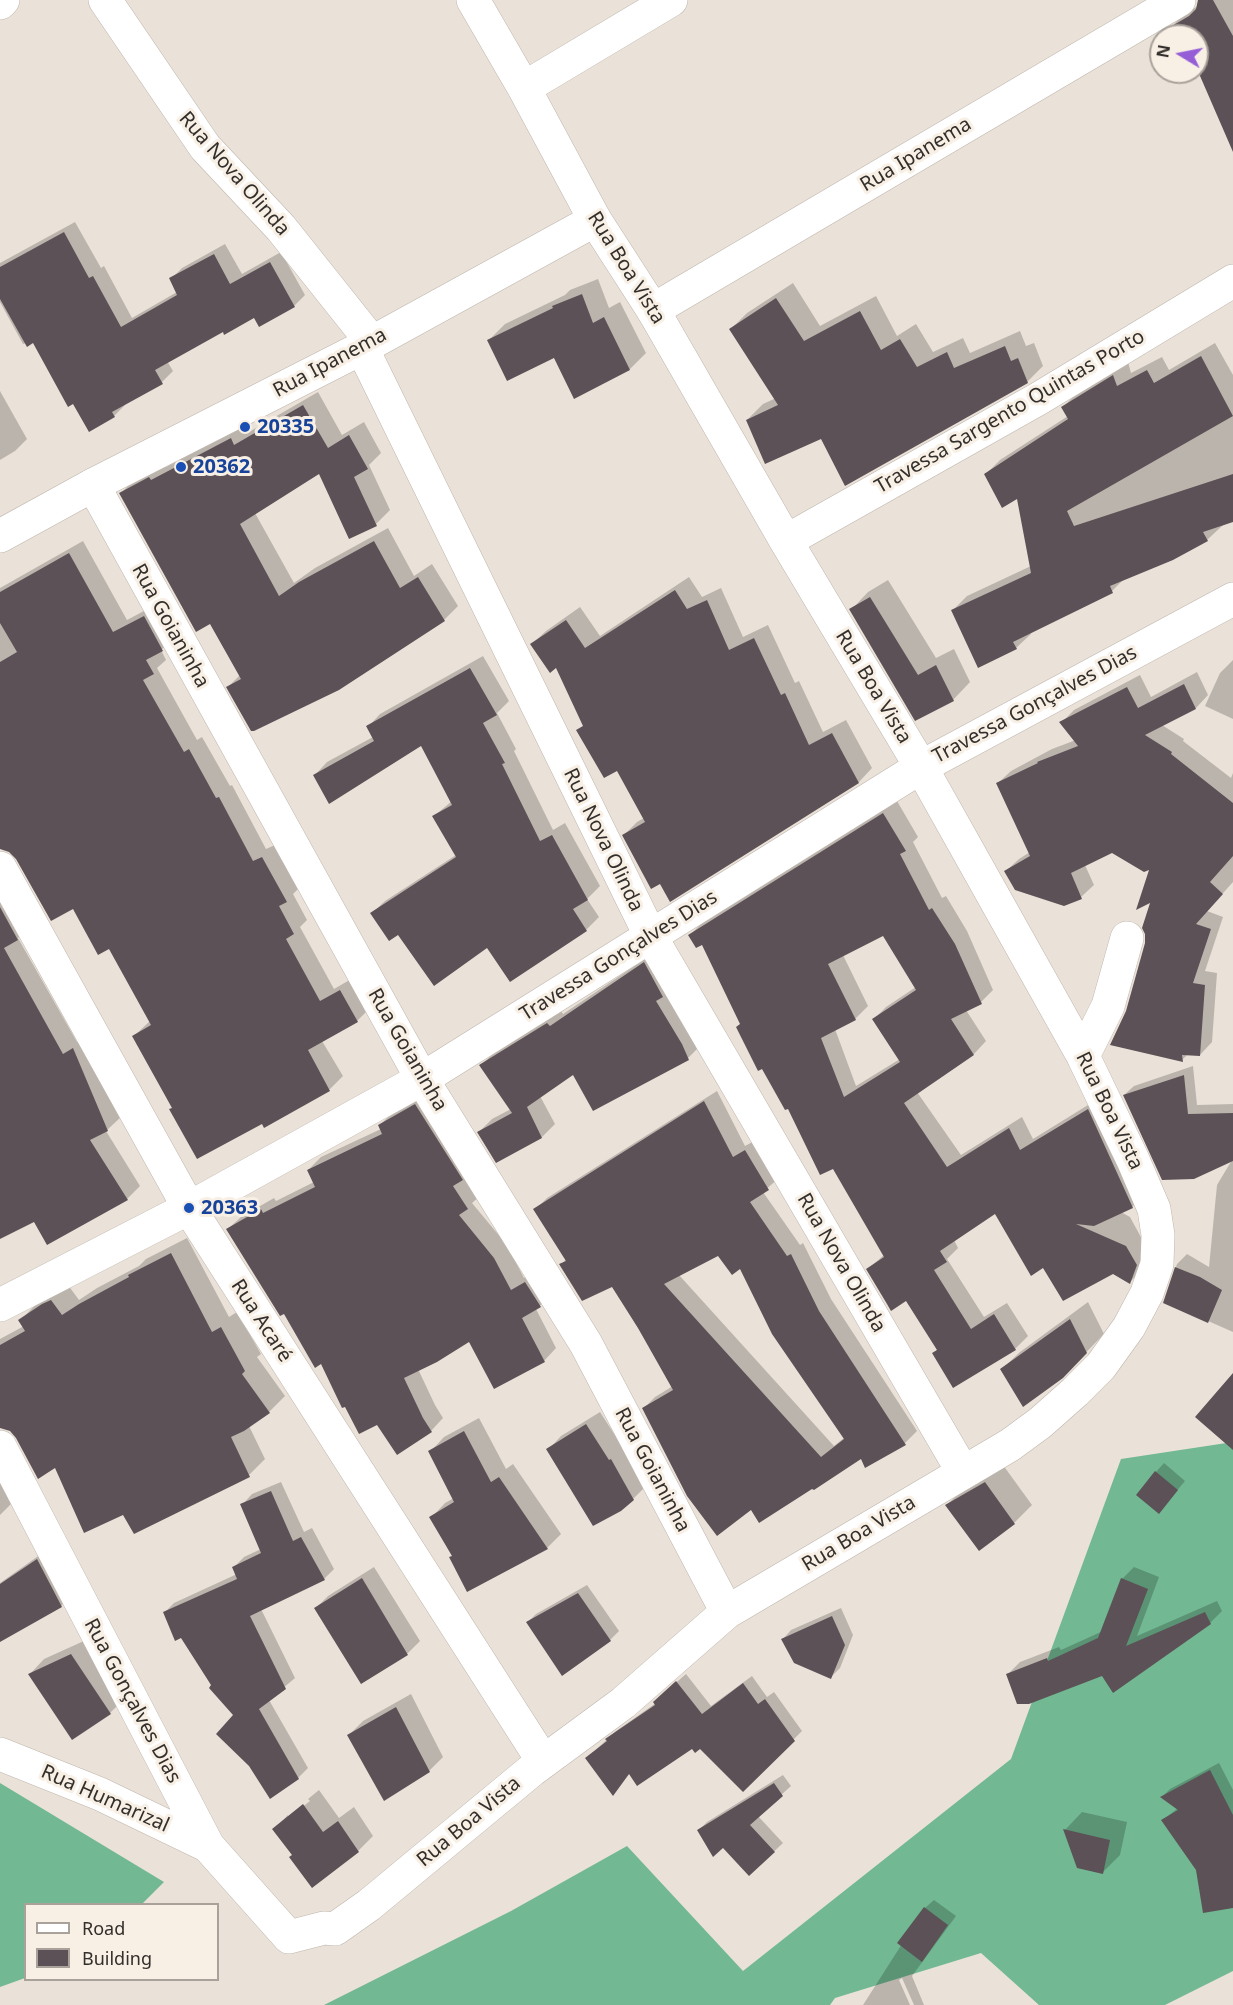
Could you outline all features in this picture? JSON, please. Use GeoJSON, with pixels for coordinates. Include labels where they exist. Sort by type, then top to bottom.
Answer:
{"type":"FeatureCollection","features":[{"type":"Feature","properties":{"kind":"street","name":"Rua Nova Olinda"},"geometry":{"type":"LineString","coordinates":[[105,0],[205,147],[281,228],[367,344],[651,937],[963,1472]]}},
{"type":"Feature","properties":{"kind":"street","name":"Rua Boa Vista"},"geometry":{"type":"LineString","coordinates":[[290,1937],[324,1928],[331,1930],[369,1905],[543,1761],[623,1703],[727,1612],[1010,1445],[1040,1423],[1076,1392],[1101,1366],[1129,1327],[1147,1293],[1157,1264],[1158,1235],[1154,1209],[1083,1056],[921,767],[786,541],[653,310],[595,220],[524,87],[473,0]]}},
{"type":"Feature","properties":{"kind":"street"},"geometry":{"type":"LineString","coordinates":[[524,87],[671,0]]}},
{"type":"Feature","properties":{"kind":"street","name":"Rua Ipanema"},"geometry":{"type":"LineString","coordinates":[[653,310],[1179,0]]}},
{"type":"Feature","properties":{"kind":"street","name":"Rua Ipanema"},"geometry":{"type":"LineString","coordinates":[[0,536],[93,485],[367,344],[595,220]]}},
{"type":"Feature","properties":{"kind":"street","name":"Travessa Sargento Quintas Porto"},"geometry":{"type":"LineString","coordinates":[[786,541],[1038,399],[1233,281]]}},
{"type":"Feature","properties":{"kind":"street","name":"Rua Goianinha"},"geometry":{"type":"LineString","coordinates":[[93,485],[422,1079],[586,1344],[727,1612]]}},
{"type":"Feature","properties":{"kind":"street","name":"Travessa Gonçalves Dias"},"geometry":{"type":"LineString","coordinates":[[0,1305],[189,1208],[422,1079],[921,767],[1233,599]]}},
{"type":"Feature","properties":{"kind":"street","name":"Rua Acaré"},"geometry":{"type":"LineString","coordinates":[[0,868],[189,1208],[543,1761]]}},
{"type":"Feature","properties":{"kind":"street"},"geometry":{"type":"LineString","coordinates":[[1083,1056],[1108,1006],[1127,938]]}},
{"type":"Feature","properties":{"kind":"street","name":"Rua Gonçalves Dias"},"geometry":{"type":"LineString","coordinates":[[0,1447],[208,1846],[290,1937]]}},
{"type":"Feature","properties":{"kind":"street","name":"Rua Humarizal"},"geometry":{"type":"LineString","coordinates":[[0,1754],[100,1794],[208,1846]]}},
{"type":"Feature","properties":{"kind":"green space"},"geometry":{"type":"Polygon","coordinates":[[[1233,1442],[1233,1971],[1165,2005],[1039,2005],[981,1953],[835,1998],[830,2005],[324,2005],[511,1911],[627,1846],[743,1971],[1011,1759],[1121,1459],[1233,1442]]]}},
{"type":"Feature","properties":{"kind":"green space"},"geometry":{"type":"Polygon","coordinates":[[[0,1783],[164,1882],[143,1903],[24,1903],[24,1978],[0,1987],[0,1783]]]}},
{"type":"Feature","properties":{"kind":"building"},"geometry":{"type":"Polygon","coordinates":[[[1198,0],[1213,0],[1233,36],[1233,152],[1204,84],[1209,84],[1209,24],[1175,24],[1196,9],[1198,0]]]}},
{"type":"Feature","properties":{"kind":"building"},"geometry":{"type":"Polygon","coordinates":[[[64,232],[89,278],[93,276],[121,327],[177,295],[169,278],[214,254],[230,284],[270,262],[295,307],[259,327],[254,318],[224,335],[223,332],[155,370],[163,384],[112,412],[115,417],[89,432],[73,404],[68,407],[33,343],[27,347],[0,299],[0,267],[64,232]]]}},
{"type":"Feature","properties":{"kind":"building"},"geometry":{"type":"Polygon","coordinates":[[[582,294],[593,323],[604,317],[630,370],[574,399],[554,358],[507,381],[487,340],[553,308],[552,306],[582,294]]]}},
{"type":"Feature","properties":{"kind":"building"},"geometry":{"type":"Polygon","coordinates":[[[776,298],[804,341],[860,311],[881,350],[900,339],[917,367],[947,352],[954,368],[1005,346],[1011,361],[1018,358],[1028,383],[845,486],[821,439],[765,464],[746,420],[778,405],[729,329],[776,298]]]}},
{"type":"Feature","properties":{"kind":"building"},"geometry":{"type":"Polygon","coordinates":[[[1201,356],[1233,416],[1067,511],[1074,526],[1233,474],[1233,522],[1203,532],[1208,541],[1173,560],[1110,586],[1113,593],[1013,642],[1017,649],[978,668],[951,610],[1031,573],[1017,499],[1002,508],[984,474],[1068,419],[1061,407],[1113,375],[1117,386],[1147,370],[1154,383],[1201,356]]]}},
{"type":"Feature","properties":{"kind":"building"},"geometry":{"type":"Polygon","coordinates":[[[303,405],[328,448],[349,435],[368,469],[354,477],[377,526],[349,539],[319,474],[240,524],[279,596],[299,582],[374,541],[400,588],[418,577],[445,621],[339,690],[251,731],[226,687],[241,679],[210,624],[196,632],[119,493],[149,477],[151,480],[231,438],[234,445],[303,405]]]}},
{"type":"Feature","properties":{"kind":"building"},"geometry":{"type":"Polygon","coordinates":[[[69,553],[113,632],[144,616],[163,651],[146,660],[154,674],[143,680],[184,752],[189,749],[216,798],[219,797],[253,861],[262,857],[287,902],[279,906],[294,934],[286,939],[320,1001],[340,990],[358,1022],[308,1050],[330,1091],[264,1128],[262,1124],[197,1159],[132,1036],[151,1025],[109,949],[98,955],[73,909],[51,921],[16,859],[9,852],[0,849],[0,662],[17,652],[0,623],[0,592],[69,553]]]}},
{"type":"Feature","properties":{"kind":"building"},"geometry":{"type":"Polygon","coordinates":[[[675,590],[687,609],[707,600],[729,650],[754,638],[781,695],[785,693],[809,745],[832,733],[859,783],[670,902],[660,884],[651,889],[622,835],[645,822],[617,771],[604,778],[576,730],[583,726],[556,668],[550,673],[530,644],[566,620],[585,648],[675,590]]]}},
{"type":"Feature","properties":{"kind":"building"},"geometry":{"type":"Polygon","coordinates":[[[870,597],[918,675],[936,665],[954,701],[915,721],[849,609],[870,597]]]}},
{"type":"Feature","properties":{"kind":"building"},"geometry":{"type":"Polygon","coordinates":[[[470,668],[497,715],[483,723],[505,763],[502,764],[540,841],[552,835],[588,900],[573,909],[587,931],[510,982],[487,948],[434,986],[398,935],[389,941],[370,913],[456,857],[432,816],[452,805],[421,746],[329,804],[313,775],[374,741],[366,726],[470,668]]]}},
{"type":"Feature","properties":{"kind":"building"},"geometry":{"type":"Polygon","coordinates":[[[1184,684],[1196,709],[1145,735],[1172,752],[1171,754],[1233,803],[1233,856],[1210,882],[1223,894],[1196,924],[1211,929],[1193,983],[1205,985],[1200,1056],[1182,1055],[1183,1062],[1110,1045],[1126,1011],[1145,943],[1142,928],[1150,903],[1136,910],[1149,870],[1144,872],[1112,853],[1071,873],[1082,899],[1064,906],[1015,890],[1004,871],[1030,856],[996,783],[1037,762],[1078,746],[1059,722],[1127,687],[1138,708],[1184,684]]]}},
{"type":"Feature","properties":{"kind":"building"},"geometry":{"type":"Polygon","coordinates":[[[883,813],[906,851],[900,854],[929,910],[932,908],[955,944],[982,1004],[951,1019],[974,1055],[904,1103],[947,1167],[1009,1128],[1020,1150],[1088,1109],[1133,1208],[1094,1226],[1076,1224],[1126,1246],[1137,1265],[1130,1284],[1113,1274],[1063,1301],[1043,1268],[1031,1276],[995,1214],[940,1251],[947,1262],[934,1270],[971,1329],[994,1314],[1016,1350],[953,1388],[932,1353],[937,1350],[906,1301],[891,1311],[866,1269],[884,1257],[833,1169],[820,1175],[788,1109],[785,1110],[762,1069],[758,1071],[736,1027],[740,1024],[702,945],[696,948],[688,935],[883,813]],[[883,936],[828,964],[856,1020],[821,1038],[844,1097],[900,1062],[872,1019],[916,990],[883,936]]]}},
{"type":"Feature","properties":{"kind":"building"},"geometry":{"type":"Polygon","coordinates":[[[0,907],[18,940],[4,948],[63,1054],[73,1048],[108,1131],[90,1140],[128,1200],[47,1245],[34,1222],[0,1239],[0,907]]]}},
{"type":"Feature","properties":{"kind":"building"},"geometry":{"type":"Polygon","coordinates":[[[644,962],[663,997],[656,1001],[689,1060],[593,1111],[573,1075],[527,1107],[542,1138],[496,1163],[477,1132],[512,1113],[479,1065],[547,1023],[550,1026],[644,962]]]}},
{"type":"Feature","properties":{"kind":"building"},"geometry":{"type":"Polygon","coordinates":[[[1184,1075],[1188,1114],[1233,1113],[1233,1161],[1194,1179],[1162,1180],[1123,1095],[1184,1075]]]}},
{"type":"Feature","properties":{"kind":"building"},"geometry":{"type":"Polygon","coordinates":[[[704,1101],[733,1157],[745,1150],[769,1190],[750,1202],[787,1256],[791,1254],[819,1311],[906,1445],[865,1468],[861,1459],[759,1523],[751,1510],[717,1536],[687,1496],[642,1408],[673,1390],[612,1287],[582,1301],[559,1264],[566,1261],[533,1209],[704,1101]],[[718,1256],[664,1284],[821,1457],[844,1439],[772,1334],[740,1269],[732,1275],[718,1256]]]}},
{"type":"Feature","properties":{"kind":"building"},"geometry":{"type":"Polygon","coordinates":[[[415,1104],[463,1180],[453,1186],[468,1209],[459,1215],[494,1258],[511,1290],[525,1282],[541,1307],[522,1318],[545,1362],[494,1389],[469,1342],[437,1362],[404,1378],[432,1432],[397,1455],[377,1425],[359,1434],[345,1407],[342,1408],[321,1364],[315,1368],[284,1314],[280,1316],[226,1229],[261,1209],[263,1213],[315,1187],[307,1170],[382,1134],[378,1125],[415,1104]]]}},
{"type":"Feature","properties":{"kind":"building"},"geometry":{"type":"Polygon","coordinates":[[[171,1253],[212,1332],[221,1327],[245,1371],[242,1374],[270,1413],[231,1437],[250,1477],[134,1534],[123,1515],[84,1533],[55,1468],[38,1479],[16,1438],[10,1431],[0,1428],[0,1345],[25,1331],[18,1320],[42,1304],[51,1300],[62,1315],[129,1277],[128,1275],[171,1253]]]}},
{"type":"Feature","properties":{"kind":"building"},"geometry":{"type":"Polygon","coordinates":[[[1175,1267],[1200,1277],[1222,1290],[1208,1323],[1163,1303],[1175,1267]]]}},
{"type":"Feature","properties":{"kind":"building"},"geometry":{"type":"Polygon","coordinates":[[[1070,1319],[1087,1353],[1063,1378],[1023,1407],[1000,1369],[1070,1319]]]}},
{"type":"Feature","properties":{"kind":"building"},"geometry":{"type":"Polygon","coordinates":[[[1233,1373],[1233,1450],[1195,1417],[1233,1373]]]}},
{"type":"Feature","properties":{"kind":"building"},"geometry":{"type":"Polygon","coordinates":[[[586,1424],[609,1460],[611,1459],[634,1500],[621,1511],[593,1526],[546,1449],[586,1424]]]}},
{"type":"Feature","properties":{"kind":"building"},"geometry":{"type":"Polygon","coordinates":[[[464,1431],[491,1482],[499,1477],[548,1549],[467,1592],[449,1557],[452,1556],[429,1517],[454,1502],[428,1451],[464,1431]]]}},
{"type":"Feature","properties":{"kind":"building"},"geometry":{"type":"Polygon","coordinates":[[[1155,1471],[1178,1490],[1159,1514],[1136,1495],[1155,1471]]]}},
{"type":"Feature","properties":{"kind":"building"},"geometry":{"type":"Polygon","coordinates":[[[985,1482],[1015,1524],[979,1551],[945,1505],[985,1482]]]}},
{"type":"Feature","properties":{"kind":"building"},"geometry":{"type":"Polygon","coordinates":[[[271,1491],[293,1541],[301,1537],[325,1580],[250,1616],[286,1689],[259,1709],[299,1779],[270,1799],[249,1766],[216,1734],[233,1715],[209,1688],[211,1685],[181,1638],[175,1641],[163,1612],[237,1579],[232,1567],[261,1553],[240,1504],[271,1491]]]}},
{"type":"Feature","properties":{"kind":"building"},"geometry":{"type":"Polygon","coordinates":[[[37,1559],[62,1607],[0,1642],[0,1584],[37,1559]]]}},
{"type":"Feature","properties":{"kind":"building"},"geometry":{"type":"Polygon","coordinates":[[[362,1578],[408,1655],[361,1684],[314,1608],[362,1578]]]}},
{"type":"Feature","properties":{"kind":"building"},"geometry":{"type":"Polygon","coordinates":[[[1121,1578],[1148,1589],[1126,1646],[1205,1612],[1211,1624],[1113,1693],[1102,1676],[1029,1704],[1017,1704],[1006,1674],[1047,1658],[1048,1661],[1098,1638],[1121,1578]]]}},
{"type":"Feature","properties":{"kind":"building"},"geometry":{"type":"Polygon","coordinates":[[[578,1593],[611,1641],[562,1676],[526,1622],[578,1593]]]}},
{"type":"Feature","properties":{"kind":"building"},"geometry":{"type":"Polygon","coordinates":[[[832,1616],[845,1645],[831,1679],[794,1663],[781,1639],[832,1616]]]}},
{"type":"Feature","properties":{"kind":"building"},"geometry":{"type":"Polygon","coordinates":[[[71,1654],[111,1714],[72,1740],[28,1674],[71,1654]]]}},
{"type":"Feature","properties":{"kind":"building"},"geometry":{"type":"Polygon","coordinates":[[[676,1681],[702,1714],[743,1683],[758,1704],[765,1699],[795,1741],[743,1792],[700,1749],[695,1753],[692,1749],[637,1786],[629,1774],[613,1796],[585,1758],[607,1741],[605,1739],[655,1705],[653,1702],[676,1681]]]}},
{"type":"Feature","properties":{"kind":"building"},"geometry":{"type":"Polygon","coordinates":[[[396,1707],[430,1772],[384,1801],[347,1735],[396,1707]]]}},
{"type":"Feature","properties":{"kind":"building"},"geometry":{"type":"Polygon","coordinates":[[[1210,1770],[1233,1815],[1233,1908],[1203,1913],[1196,1870],[1161,1820],[1178,1810],[1160,1797],[1210,1770]]]}},
{"type":"Feature","properties":{"kind":"building"},"geometry":{"type":"Polygon","coordinates":[[[774,1783],[783,1796],[750,1825],[775,1852],[749,1876],[723,1848],[713,1857],[697,1830],[774,1783]]]}},
{"type":"Feature","properties":{"kind":"building"},"geometry":{"type":"Polygon","coordinates":[[[303,1804],[323,1832],[338,1821],[359,1852],[312,1888],[289,1857],[292,1855],[272,1829],[303,1804]]]}},
{"type":"Feature","properties":{"kind":"building"},"geometry":{"type":"Polygon","coordinates":[[[1063,1829],[1110,1840],[1103,1874],[1077,1868],[1063,1829]]]}},
{"type":"Feature","properties":{"kind":"building"},"geometry":{"type":"Polygon","coordinates":[[[924,1907],[948,1925],[922,1962],[897,1943],[924,1907]]]}},
{"type":"Feature","properties":{"kind":"place","name":"20335"},"geometry":{"type":"Point","coordinates":[245,427]}},
{"type":"Feature","properties":{"kind":"place","name":"20362"},"geometry":{"type":"Point","coordinates":[181,467]}},
{"type":"Feature","properties":{"kind":"place","name":"20363"},"geometry":{"type":"Point","coordinates":[189,1208]}}]}
